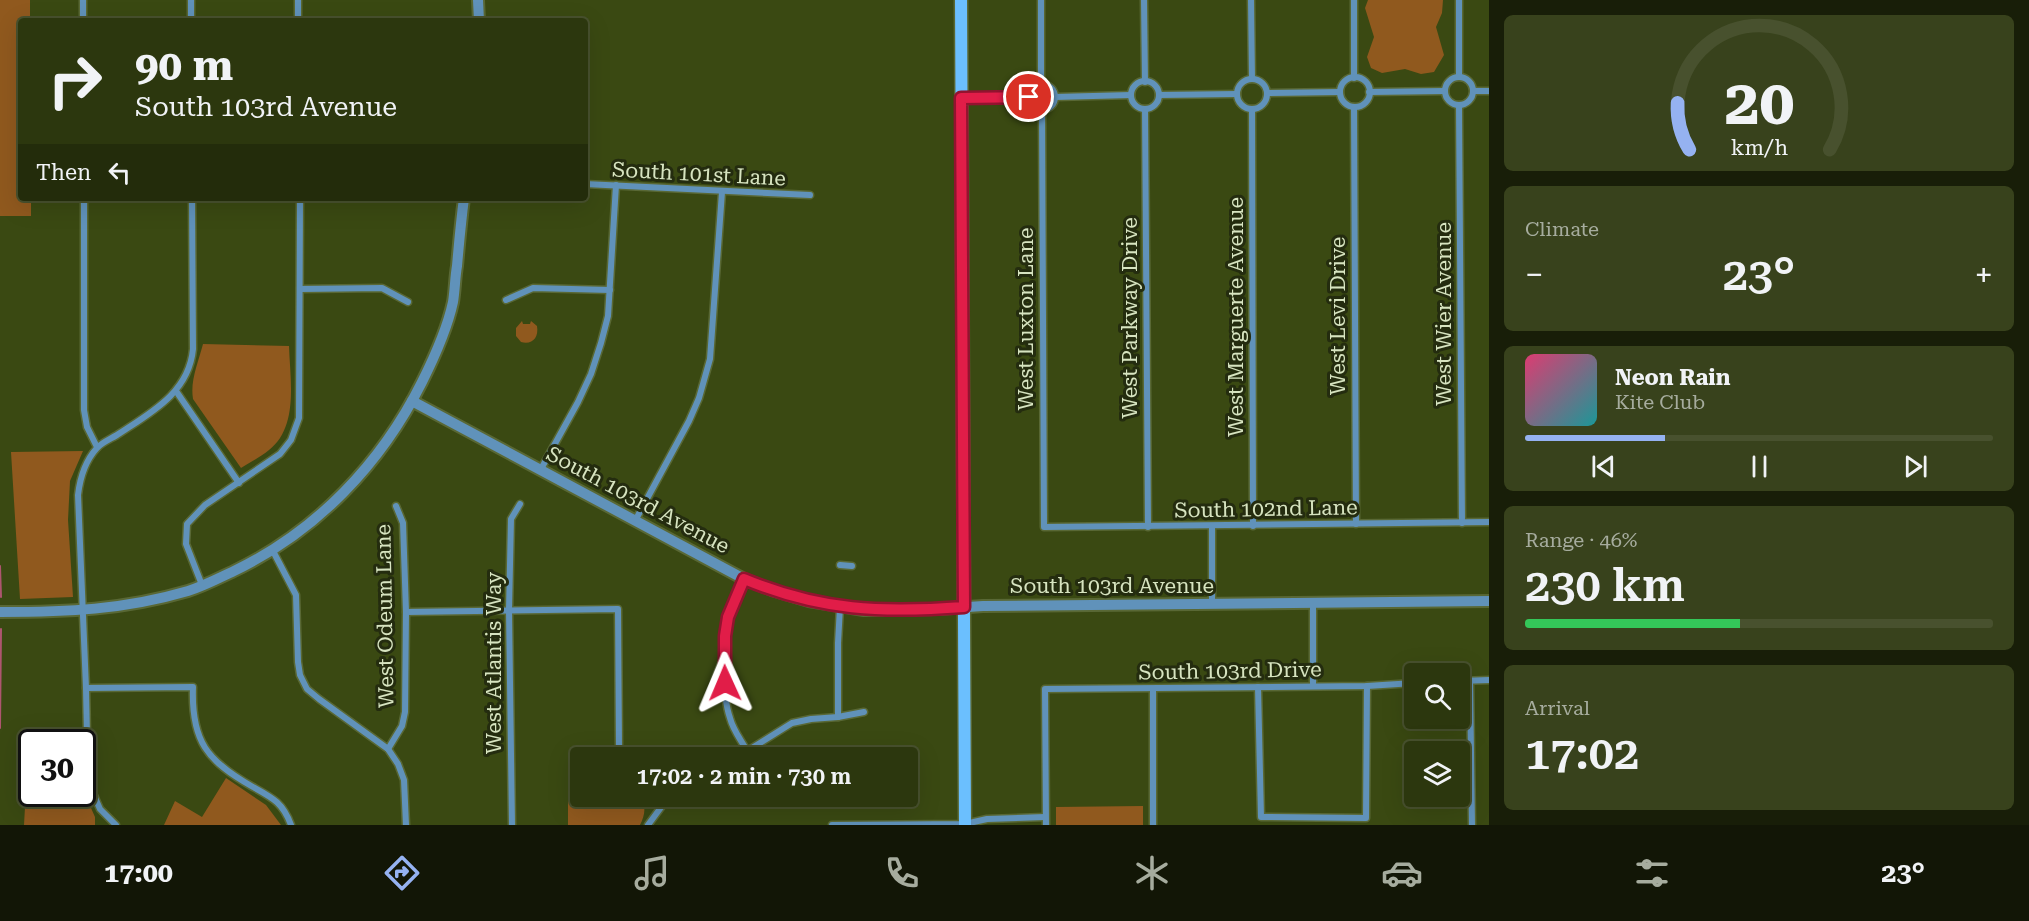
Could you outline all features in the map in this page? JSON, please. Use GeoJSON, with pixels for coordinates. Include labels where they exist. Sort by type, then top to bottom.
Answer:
{"type":"FeatureCollection","features":[{"type":"Feature","properties":{"kind":"main road"},"geometry":{"type":"LineString","coordinates":[[961,0],[966,825]]}},
{"type":"Feature","properties":{"kind":"street"},"geometry":{"type":"LineString","coordinates":[[83,0],[83,18]]}},
{"type":"Feature","properties":{"kind":"street"},"geometry":{"type":"LineString","coordinates":[[191,0],[191,18]]}},
{"type":"Feature","properties":{"kind":"street"},"geometry":{"type":"LineString","coordinates":[[298,0],[298,18]]}},
{"type":"Feature","properties":{"kind":"street"},"geometry":{"type":"LineString","coordinates":[[478,0],[479,18]]}},
{"type":"Feature","properties":{"kind":"street"},"geometry":{"type":"LineString","coordinates":[[1041,0],[1041,83]]}},
{"type":"Feature","properties":{"kind":"street"},"geometry":{"type":"LineString","coordinates":[[1144,0],[1145,82]]}},
{"type":"Feature","properties":{"kind":"street"},"geometry":{"type":"LineString","coordinates":[[1251,0],[1252,80]]}},
{"type":"Feature","properties":{"kind":"street"},"geometry":{"type":"LineString","coordinates":[[1354,0],[1354,78]]}},
{"type":"Feature","properties":{"kind":"street"},"geometry":{"type":"LineString","coordinates":[[1459,0],[1459,77]]}},
{"type":"Feature","properties":{"kind":"street"},"geometry":{"type":"LineString","coordinates":[[1459,77],[1469,81],[1474,91],[1468,102],[1459,105],[1448,99],[1445,91],[1449,81],[1459,77]]}},
{"type":"Feature","properties":{"kind":"street"},"geometry":{"type":"LineString","coordinates":[[1354,78],[1363,80],[1369,92],[1369,97],[1363,104],[1354,107],[1343,101],[1340,92],[1346,81],[1354,78]]}},
{"type":"Feature","properties":{"kind":"street"},"geometry":{"type":"LineString","coordinates":[[1252,80],[1262,83],[1267,93],[1263,104],[1252,109],[1240,103],[1237,94],[1242,84],[1252,80]]}},
{"type":"Feature","properties":{"kind":"street"},"geometry":{"type":"LineString","coordinates":[[1149,82],[1156,87],[1159,95],[1156,104],[1145,109],[1134,104],[1131,95],[1136,85],[1149,82]]}},
{"type":"Feature","properties":{"kind":"street"},"geometry":{"type":"LineString","coordinates":[[1041,83],[1053,88],[1055,97],[1051,106],[1042,110],[1032,106],[1029,97],[1031,89],[1041,83]]}},
{"type":"Feature","properties":{"kind":"street"},"geometry":{"type":"LineString","coordinates":[[1369,92],[1445,91]]}},
{"type":"Feature","properties":{"kind":"street"},"geometry":{"type":"LineString","coordinates":[[1474,91],[1489,91]]}},
{"type":"Feature","properties":{"kind":"street"},"geometry":{"type":"LineString","coordinates":[[1267,93],[1340,92]]}},
{"type":"Feature","properties":{"kind":"street"},"geometry":{"type":"LineString","coordinates":[[1159,95],[1237,94]]}},
{"type":"Feature","properties":{"kind":"street"},"geometry":{"type":"LineString","coordinates":[[1055,97],[1131,95]]}},
{"type":"Feature","properties":{"kind":"street"},"geometry":{"type":"LineString","coordinates":[[961,98],[1029,97]]}},
{"type":"Feature","properties":{"kind":"street","name":"West Wier Avenue"},"geometry":{"type":"LineString","coordinates":[[1459,105],[1462,523]]}},
{"type":"Feature","properties":{"kind":"street","name":"West Levi Drive"},"geometry":{"type":"LineString","coordinates":[[1354,107],[1356,524]]}},
{"type":"Feature","properties":{"kind":"street","name":"West Parkway Drive"},"geometry":{"type":"LineString","coordinates":[[1145,109],[1148,527]]}},
{"type":"Feature","properties":{"kind":"street","name":"West Marguerte Avenue"},"geometry":{"type":"LineString","coordinates":[[1252,109],[1253,526]]}},
{"type":"Feature","properties":{"kind":"street","name":"West Luxton Lane"},"geometry":{"type":"LineString","coordinates":[[1042,110],[1044,527]]}},
{"type":"Feature","properties":{"kind":"street","name":"South 101st Lane"},"geometry":{"type":"LineString","coordinates":[[588,184],[810,195]]}},
{"type":"Feature","properties":{"kind":"street"},"geometry":{"type":"LineString","coordinates":[[541,469],[591,374],[608,316],[616,186]]}},
{"type":"Feature","properties":{"kind":"street"},"geometry":{"type":"LineString","coordinates":[[635,521],[689,421],[699,398],[710,359],[722,192]]}},
{"type":"Feature","properties":{"kind":"street"},"geometry":{"type":"LineString","coordinates":[[84,201],[84,410],[87,427],[98,447]]}},
{"type":"Feature","properties":{"kind":"street"},"geometry":{"type":"LineString","coordinates":[[113,824],[100,809],[88,782],[78,495],[80,478],[98,447],[161,406],[176,391],[189,369],[193,350],[192,201]]}},
{"type":"Feature","properties":{"kind":"street"},"geometry":{"type":"LineString","coordinates":[[201,585],[188,549],[187,524],[193,515],[205,505],[280,454],[291,440],[299,418],[300,201]]}},
{"type":"Feature","properties":{"kind":"street"},"geometry":{"type":"LineString","coordinates":[[0,612],[83,611],[135,604],[201,585],[273,551],[321,515],[375,458],[412,401],[439,347],[453,301],[464,201]]}},
{"type":"Feature","properties":{"kind":"street"},"geometry":{"type":"LineString","coordinates":[[300,289],[382,288],[408,302]]}},
{"type":"Feature","properties":{"kind":"street"},"geometry":{"type":"LineString","coordinates":[[506,300],[533,288],[610,290]]}},
{"type":"Feature","properties":{"kind":"street"},"geometry":{"type":"LineString","coordinates":[[176,391],[239,483]]}},
{"type":"Feature","properties":{"kind":"street","name":"South 103rd Avenue"},"geometry":{"type":"LineString","coordinates":[[412,401],[744,579],[790,596],[840,607],[891,610],[964,607],[1489,601]]}},
{"type":"Feature","properties":{"kind":"street","name":"West Atlantis Way"},"geometry":{"type":"LineString","coordinates":[[512,825],[509,610],[511,519],[520,504]]}},
{"type":"Feature","properties":{"kind":"street","name":"West Odeum Lane"},"geometry":{"type":"LineString","coordinates":[[388,749],[402,726],[405,712],[406,612],[403,523],[396,507]]}},
{"type":"Feature","properties":{"kind":"street","name":"South 102nd Lane"},"geometry":{"type":"LineString","coordinates":[[1044,527],[1489,522]]}},
{"type":"Feature","properties":{"kind":"street"},"geometry":{"type":"LineString","coordinates":[[1212,526],[1212,604]]}},
{"type":"Feature","properties":{"kind":"street"},"geometry":{"type":"LineString","coordinates":[[273,551],[296,595],[300,675],[307,689],[388,749],[398,764],[404,780],[406,825]]}},
{"type":"Feature","properties":{"kind":"street"},"geometry":{"type":"LineString","coordinates":[[840,565],[852,566]]}},
{"type":"Feature","properties":{"kind":"street"},"geometry":{"type":"LineString","coordinates":[[744,579],[728,617],[725,636],[725,669],[729,715],[732,726],[745,747]]}},
{"type":"Feature","properties":{"kind":"street"},"geometry":{"type":"LineString","coordinates":[[1313,603],[1313,686]]}},
{"type":"Feature","properties":{"kind":"street"},"geometry":{"type":"LineString","coordinates":[[838,717],[840,607]]}},
{"type":"Feature","properties":{"kind":"street"},"geometry":{"type":"LineString","coordinates":[[406,612],[618,609],[619,747]]}},
{"type":"Feature","properties":{"kind":"street"},"geometry":{"type":"LineString","coordinates":[[1472,825],[1470,680],[1489,680]]}},
{"type":"Feature","properties":{"kind":"street","name":"South 103rd Drive"},"geometry":{"type":"LineString","coordinates":[[1045,817],[1045,689],[1367,686],[1404,684]]}},
{"type":"Feature","properties":{"kind":"street"},"geometry":{"type":"LineString","coordinates":[[1258,687],[1261,817],[1366,818],[1367,686]]}},
{"type":"Feature","properties":{"kind":"street"},"geometry":{"type":"LineString","coordinates":[[86,688],[193,687],[192,704],[195,726],[198,737],[206,749],[217,763],[233,775],[273,798],[283,807],[291,825]]}},
{"type":"Feature","properties":{"kind":"street"},"geometry":{"type":"LineString","coordinates":[[1153,689],[1153,825]]}},
{"type":"Feature","properties":{"kind":"street"},"geometry":{"type":"LineString","coordinates":[[753,747],[792,723],[864,712]]}},
{"type":"Feature","properties":{"kind":"street"},"geometry":{"type":"LineString","coordinates":[[648,825],[661,807]]}},
{"type":"Feature","properties":{"kind":"street"},"geometry":{"type":"LineString","coordinates":[[832,825],[966,825],[987,819],[1045,817],[1046,825]]}},
{"type":"Feature","properties":{"kind":"shaded area"},"geometry":{"type":"Polygon","coordinates":[[[0,0],[30,0],[30,18],[18,18],[18,201],[31,201],[31,216],[0,216],[0,0]]]}},
{"type":"Feature","properties":{"kind":"shaded area"},"geometry":{"type":"Polygon","coordinates":[[[1368,0],[1443,0],[1442,13],[1436,27],[1444,55],[1434,72],[1421,74],[1405,69],[1382,73],[1371,68],[1367,57],[1374,37],[1365,8],[1368,0]]]}},
{"type":"Feature","properties":{"kind":"shaded area"},"geometry":{"type":"Polygon","coordinates":[[[522,321],[523,324],[530,324],[531,321],[537,326],[534,340],[525,343],[516,336],[516,328],[522,321]]]}},
{"type":"Feature","properties":{"kind":"shaded area"},"geometry":{"type":"Polygon","coordinates":[[[203,344],[289,346],[291,402],[285,429],[279,440],[269,450],[241,468],[193,399],[194,379],[203,344]]]}},
{"type":"Feature","properties":{"kind":"shaded area"},"geometry":{"type":"Polygon","coordinates":[[[83,451],[70,481],[68,520],[73,597],[20,599],[11,452],[83,451]]]}},
{"type":"Feature","properties":{"kind":"shaded area"},"geometry":{"type":"Polygon","coordinates":[[[568,756],[570,756],[570,807],[644,807],[640,825],[568,825],[568,756]]]}},
{"type":"Feature","properties":{"kind":"shaded area"},"geometry":{"type":"Polygon","coordinates":[[[226,778],[266,805],[281,825],[164,825],[175,801],[202,817],[226,778]]]}},
{"type":"Feature","properties":{"kind":"shaded area"},"geometry":{"type":"Polygon","coordinates":[[[1143,806],[1143,825],[1056,825],[1056,807],[1143,806]]]}},
{"type":"Feature","properties":{"kind":"shaded area"},"geometry":{"type":"Polygon","coordinates":[[[25,807],[91,807],[95,817],[95,825],[24,825],[25,807]]]}},
{"type":"Feature","properties":{"kind":"waterway"},"geometry":{"type":"LineString","coordinates":[[0,566],[1,597]]}},
{"type":"Feature","properties":{"kind":"waterway"},"geometry":{"type":"LineString","coordinates":[[0,728],[1,629]]}},
{"type":"Feature","properties":{"kind":"route"},"geometry":{"type":"LineString","coordinates":[[725,683],[725,636],[728,617],[744,579],[790,596],[840,607],[891,610],[964,607],[961,98],[1029,97]]}}]}
